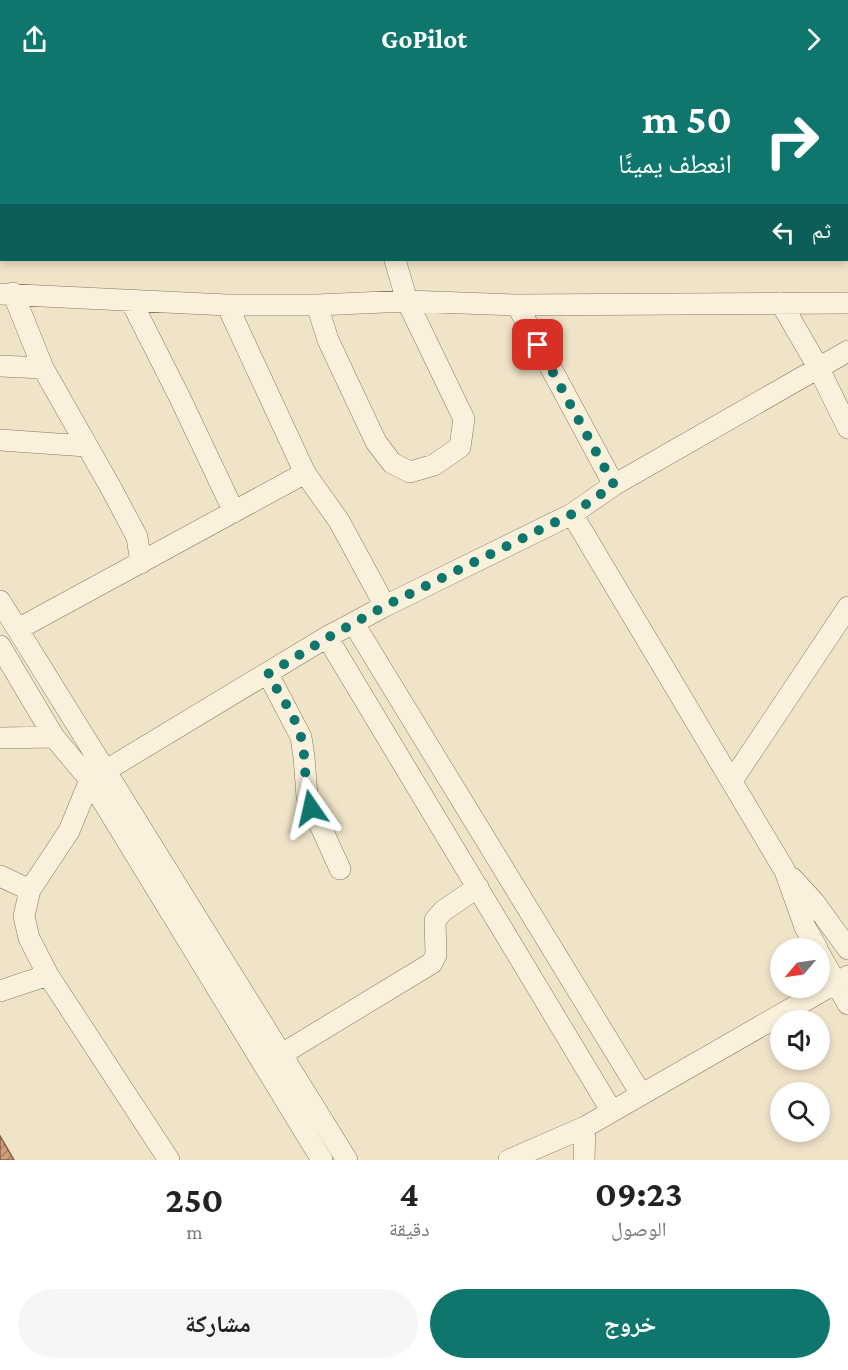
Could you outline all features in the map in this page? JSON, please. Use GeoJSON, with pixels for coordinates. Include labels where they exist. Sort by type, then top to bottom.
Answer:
{"type":"FeatureCollection","features":[{"type":"Feature","properties":{"kind":"street"},"geometry":{"type":"LineString","coordinates":[[317,305],[328,340],[376,442],[392,463],[410,472],[434,465],[460,447],[464,419],[407,302],[395,261]]}},
{"type":"Feature","properties":{"kind":"street"},"geometry":{"type":"LineString","coordinates":[[141,563],[137,537],[43,368],[7,294],[227,305],[407,302],[517,305],[848,303]]}},
{"type":"Feature","properties":{"kind":"street"},"geometry":{"type":"LineString","coordinates":[[131,301],[234,512]]}},
{"type":"Feature","properties":{"kind":"street"},"geometry":{"type":"LineString","coordinates":[[782,303],[818,367],[848,428]]}},
{"type":"Feature","properties":{"kind":"street"},"geometry":{"type":"LineString","coordinates":[[227,305],[306,473],[339,521],[385,606]]}},
{"type":"Feature","properties":{"kind":"street"},"geometry":{"type":"LineString","coordinates":[[517,305],[614,485]]}},
{"type":"Feature","properties":{"kind":"street"},"geometry":{"type":"LineString","coordinates":[[169,1160],[48,975],[30,938],[24,916],[30,890],[69,831],[98,776],[327,638],[385,606],[572,514],[614,485],[848,351]]}},
{"type":"Feature","properties":{"kind":"street"},"geometry":{"type":"LineString","coordinates":[[0,366],[43,368]]}},
{"type":"Feature","properties":{"kind":"street"},"geometry":{"type":"LineString","coordinates":[[0,440],[86,446]]}},
{"type":"Feature","properties":{"kind":"street"},"geometry":{"type":"LineString","coordinates":[[18,629],[306,473]]}},
{"type":"Feature","properties":{"kind":"street"},"geometry":{"type":"LineString","coordinates":[[572,514],[785,871],[805,927],[811,938]]}},
{"type":"Feature","properties":{"kind":"street"},"geometry":{"type":"LineString","coordinates":[[0,601],[18,629],[98,776],[322,1160]]}},
{"type":"Feature","properties":{"kind":"street"},"geometry":{"type":"LineString","coordinates":[[732,781],[848,607]]}},
{"type":"Feature","properties":{"kind":"street"},"geometry":{"type":"LineString","coordinates":[[354,624],[641,1094]]}},
{"type":"Feature","properties":{"kind":"street"},"geometry":{"type":"LineString","coordinates":[[327,638],[611,1110]]}},
{"type":"Feature","properties":{"kind":"street"},"geometry":{"type":"LineString","coordinates":[[0,646],[54,737],[98,776],[282,1054],[347,1160]]}},
{"type":"Feature","properties":{"kind":"street"},"geometry":{"type":"LineString","coordinates":[[268,674],[301,737],[307,796],[340,869]]}},
{"type":"Feature","properties":{"kind":"street"},"geometry":{"type":"LineString","coordinates":[[0,738],[54,737]]}},
{"type":"Feature","properties":{"kind":"street"},"geometry":{"type":"LineString","coordinates":[[785,871],[814,902],[848,949]]}},
{"type":"Feature","properties":{"kind":"street"},"geometry":{"type":"LineString","coordinates":[[0,876],[30,890]]}},
{"type":"Feature","properties":{"kind":"street"},"geometry":{"type":"LineString","coordinates":[[282,1054],[432,963],[436,955],[435,920],[443,911],[478,887]]}},
{"type":"Feature","properties":{"kind":"street"},"geometry":{"type":"LineString","coordinates":[[830,966],[842,980],[848,1004]]}},
{"type":"Feature","properties":{"kind":"street"},"geometry":{"type":"LineString","coordinates":[[0,991],[48,975]]}},
{"type":"Feature","properties":{"kind":"street"},"geometry":{"type":"LineString","coordinates":[[509,1160],[585,1127],[611,1110],[842,980]]}},
{"type":"Feature","properties":{"kind":"street"},"geometry":{"type":"LineString","coordinates":[[584,1160],[585,1127]]}},
{"type":"Feature","properties":{"kind":"building"},"geometry":{"type":"Polygon","coordinates":[[[0,1136],[14,1160],[0,1160],[0,1136]]]}},
{"type":"Feature","properties":{"kind":"route"},"geometry":{"type":"LineString","coordinates":[[311,808],[307,796],[301,737],[268,674],[385,606],[572,514],[614,485],[538,345]]}}]}
